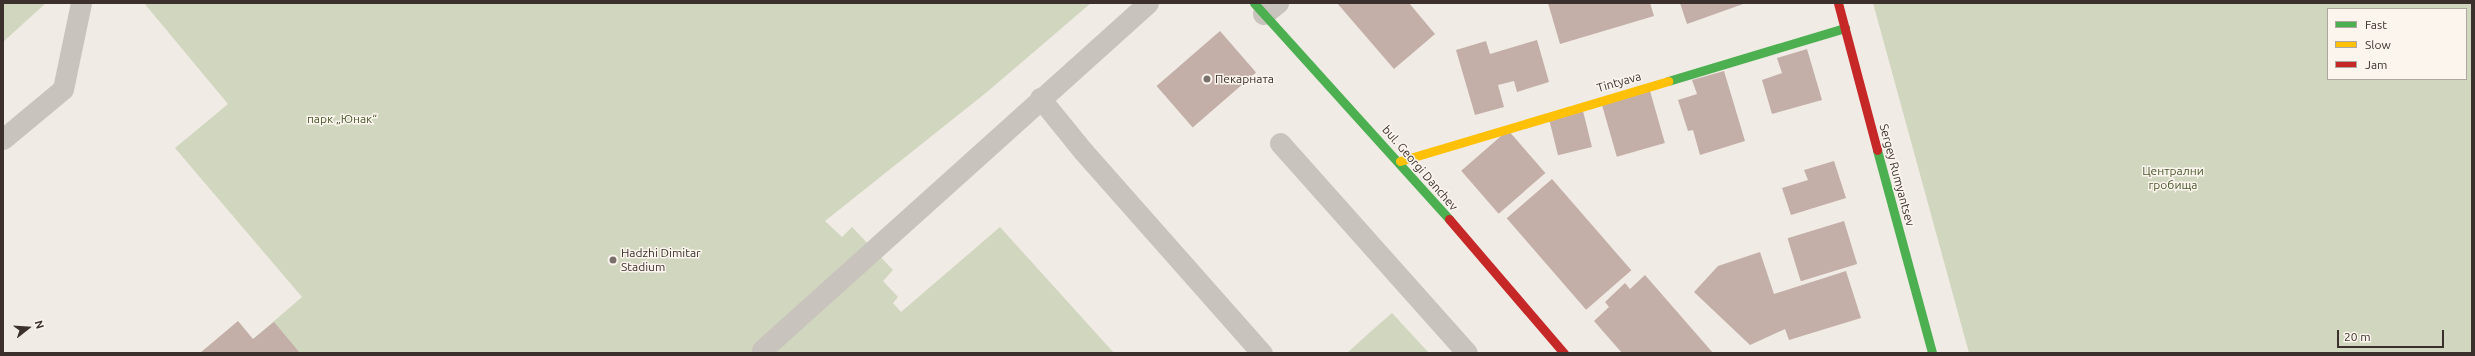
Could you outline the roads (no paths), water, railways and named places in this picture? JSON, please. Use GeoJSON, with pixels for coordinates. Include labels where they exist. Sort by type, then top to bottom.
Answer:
{"type":"FeatureCollection","features":[{"type":"Feature","properties":{"kind":"street","name":"Sergey Rumyantsev"},"geometry":{"type":"LineString","coordinates":[[1838,3],[1932,353]]}},
{"type":"Feature","properties":{"kind":"street","name":"bul. Georgi Danchev"},"geometry":{"type":"LineString","coordinates":[[1266,7],[1564,353]]}},
{"type":"Feature","properties":{"kind":"street","name":"Tintyava"},"geometry":{"type":"LineString","coordinates":[[1400,161],[1845,28]]}},
{"type":"Feature","properties":{"kind":"lane"},"geometry":{"type":"LineString","coordinates":[[3,140],[63,89],[81,3]]}},
{"type":"Feature","properties":{"kind":"lane"},"geometry":{"type":"LineString","coordinates":[[762,350],[1040,98],[1148,3]]}},
{"type":"Feature","properties":{"kind":"lane"},"geometry":{"type":"LineString","coordinates":[[1040,98],[1082,151],[1262,353]]}},
{"type":"Feature","properties":{"kind":"lane"},"geometry":{"type":"LineString","coordinates":[[1280,143],[1467,353]]}},
{"type":"Feature","properties":{"kind":"place","name":"Пекарната"},"geometry":{"type":"Point","coordinates":[1207,79]}},
{"type":"Feature","properties":{"kind":"place","name":"Hadzhi Dimitar Stadium"},"geometry":{"type":"Point","coordinates":[613,260]}},
{"type":"Feature","properties":{"kind":"park label","name":"парк „Юнак“"},"geometry":{"type":"Point","coordinates":[342,119]}},
{"type":"Feature","properties":{"kind":"park label","name":"Централни гробища"},"geometry":{"type":"Point","coordinates":[2173,178]}}]}
